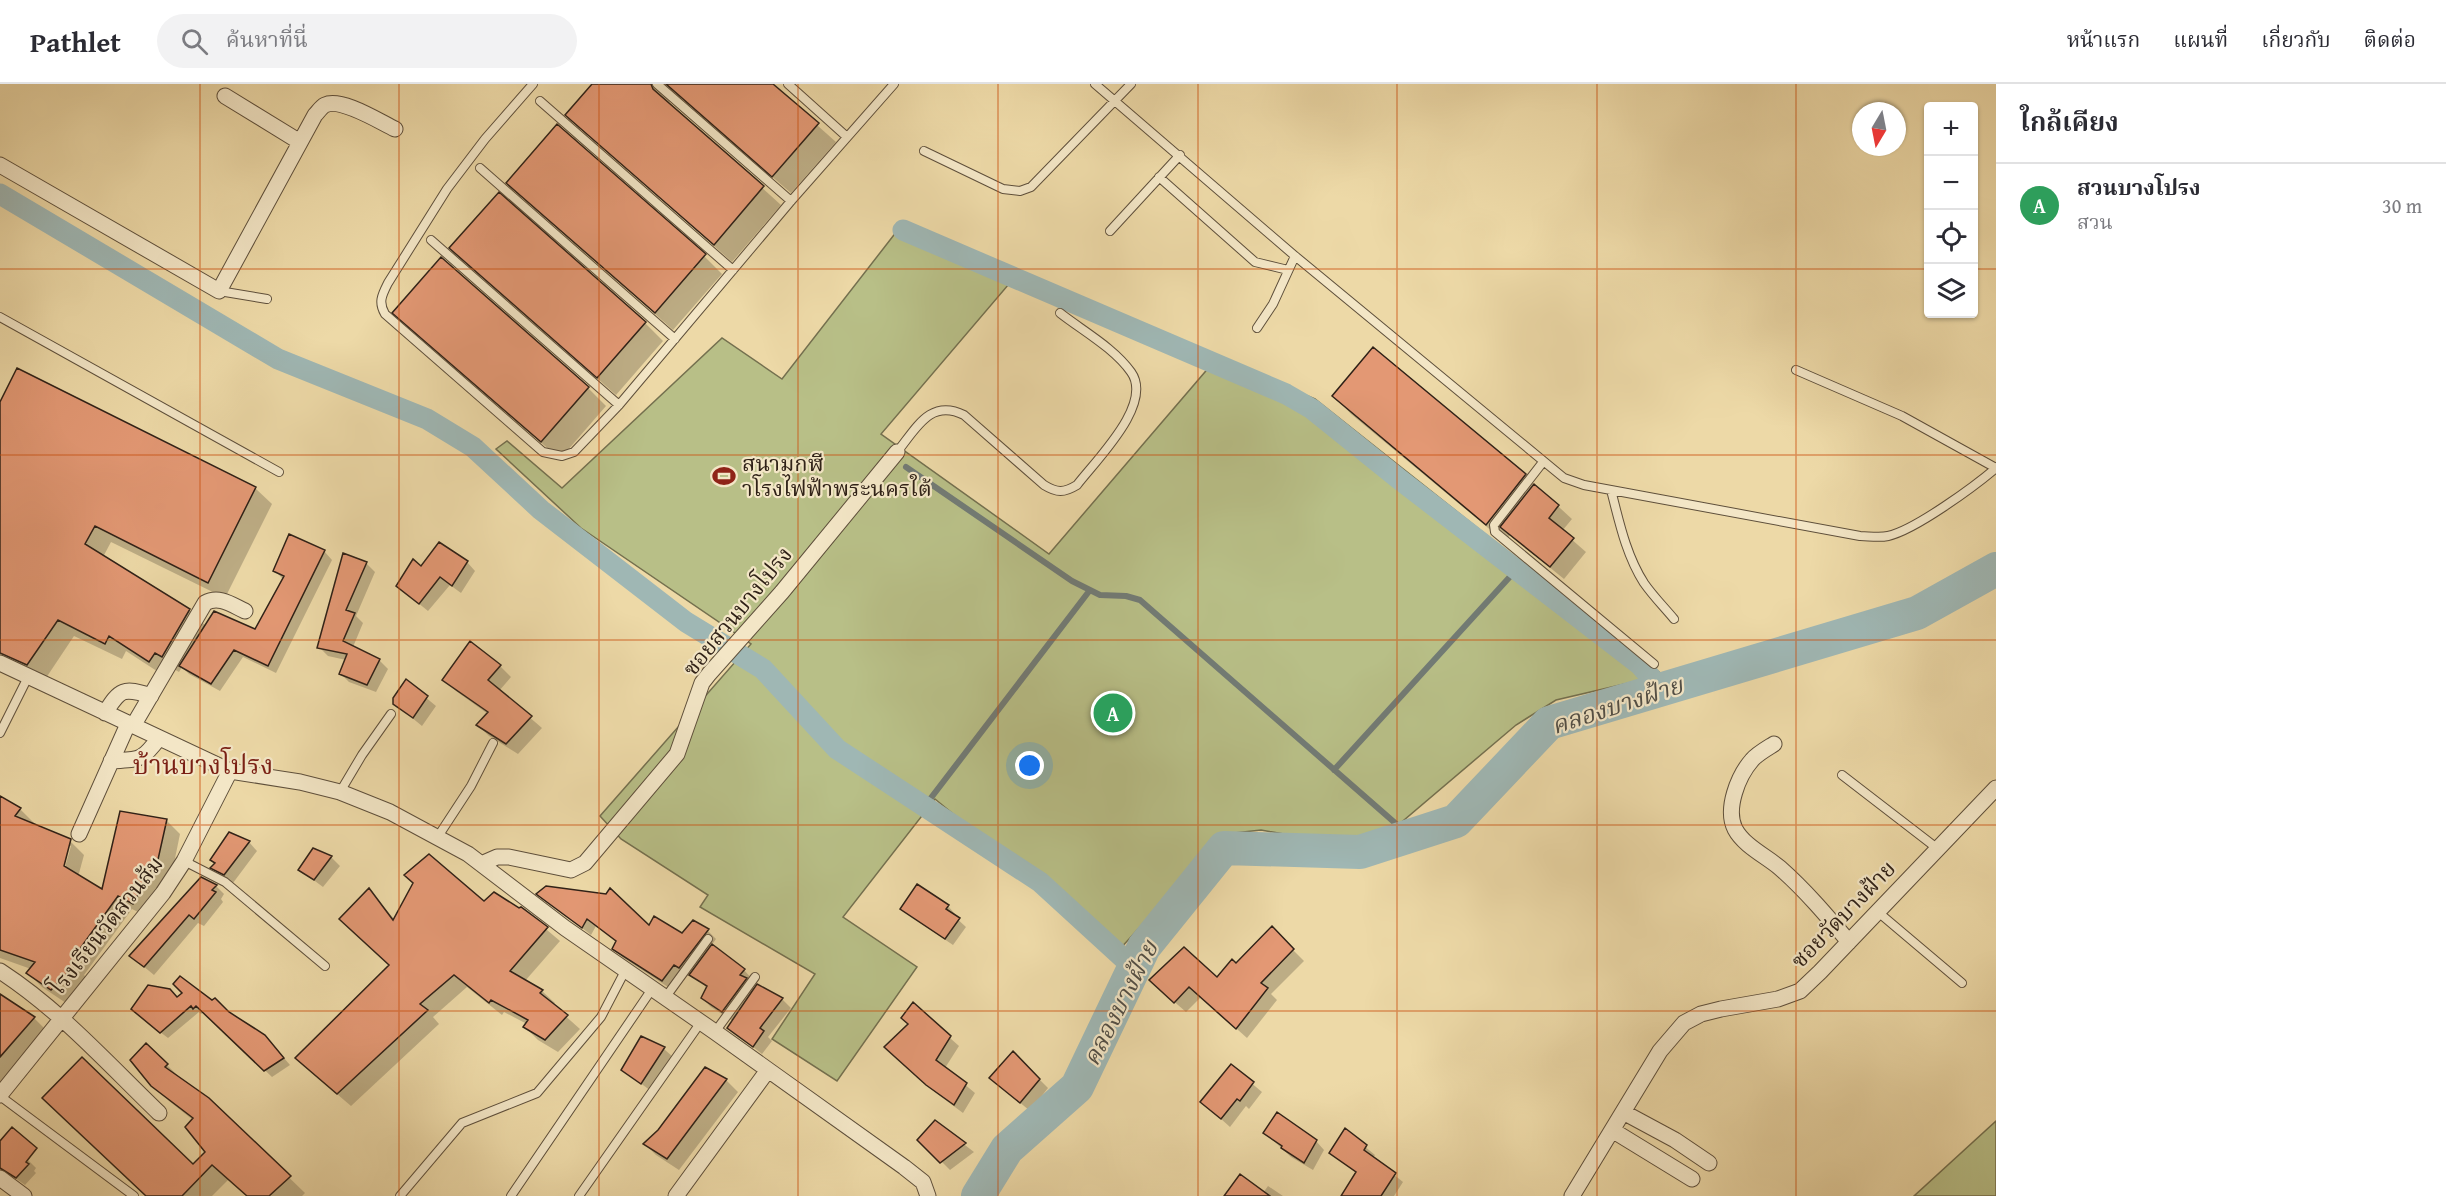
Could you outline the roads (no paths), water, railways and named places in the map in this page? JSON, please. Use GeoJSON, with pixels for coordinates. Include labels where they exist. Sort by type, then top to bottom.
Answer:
{"type":"FeatureCollection","features":[{"type":"Feature","properties":{"kind":"street"},"geometry":{"type":"LineString","coordinates":[[225,96],[300,142]]}},
{"type":"Feature","properties":{"kind":"street"},"geometry":{"type":"LineString","coordinates":[[0,165],[219,291],[315,115],[324,106],[333,103],[345,105],[395,129]]}},
{"type":"Feature","properties":{"kind":"street","name":"ซอยสวนบางโปรง"},"geometry":{"type":"LineString","coordinates":[[481,864],[498,857],[509,857],[571,870],[585,863],[677,754],[702,684],[897,452]]}},
{"type":"Feature","properties":{"kind":"street"},"geometry":{"type":"LineString","coordinates":[[79,834],[111,762],[131,725],[151,696],[205,603],[212,599],[220,599],[245,610]]}},
{"type":"Feature","properties":{"kind":"street"},"geometry":{"type":"LineString","coordinates":[[0,663],[230,771],[300,782],[340,792],[390,812],[468,854],[565,928],[768,1070],[925,1189]]}},
{"type":"Feature","properties":{"kind":"street"},"geometry":{"type":"LineString","coordinates":[[105,713],[117,694],[127,690],[151,696]]}},
{"type":"Feature","properties":{"kind":"street"},"geometry":{"type":"LineString","coordinates":[[111,762],[137,759],[147,755],[159,738]]}},
{"type":"Feature","properties":{"kind":"street"},"geometry":{"type":"LineString","coordinates":[[1774,744],[1753,758],[1744,770],[1735,789],[1734,826],[1741,837],[1815,900],[1849,942]]}},
{"type":"Feature","properties":{"kind":"street","name":"โรงเรียนวัดสวนส้ม"},"geometry":{"type":"LineString","coordinates":[[0,1095],[163,893],[184,861],[230,771]]}},
{"type":"Feature","properties":{"kind":"street","name":"ซอยวัดบางฝ้าย"},"geometry":{"type":"LineString","coordinates":[[1572,1196],[1660,1051],[1684,1023],[1701,1014],[1778,999],[1800,990],[1996,788]]}},
{"type":"Feature","properties":{"kind":"street"},"geometry":{"type":"LineString","coordinates":[[0,972],[30,991],[62,1018],[159,1113]]}},
{"type":"Feature","properties":{"kind":"street"},"geometry":{"type":"LineString","coordinates":[[676,1196],[768,1070]]}},
{"type":"Feature","properties":{"kind":"street"},"geometry":{"type":"LineString","coordinates":[[1623,1112],[1675,1140],[1709,1163]]}},
{"type":"Feature","properties":{"kind":"street"},"geometry":{"type":"LineString","coordinates":[[1612,1130],[1692,1179]]}},
{"type":"Feature","properties":{"kind":"street"},"geometry":{"type":"LineString","coordinates":[[0,1178],[24,1196]]}},
{"type":"Feature","properties":{"kind":"lane"},"geometry":{"type":"LineString","coordinates":[[533,84],[485,139],[447,189],[388,283],[381,299],[381,306],[394,321],[543,452],[562,456],[574,452],[619,405],[791,201],[894,84]]}},
{"type":"Feature","properties":{"kind":"lane"},"geometry":{"type":"LineString","coordinates":[[657,84],[791,201]]}},
{"type":"Feature","properties":{"kind":"lane"},"geometry":{"type":"LineString","coordinates":[[788,84],[847,137]]}},
{"type":"Feature","properties":{"kind":"lane"},"geometry":{"type":"LineString","coordinates":[[1095,84],[1295,256],[1564,478],[1584,485],[1860,536],[1887,537],[1904,530],[1974,487],[1996,468],[1902,416],[1796,370]]}},
{"type":"Feature","properties":{"kind":"lane"},"geometry":{"type":"LineString","coordinates":[[924,151],[1003,189],[1020,191],[1031,187],[1131,84]]}},
{"type":"Feature","properties":{"kind":"lane"},"geometry":{"type":"LineString","coordinates":[[540,101],[733,270]]}},
{"type":"Feature","properties":{"kind":"lane"},"geometry":{"type":"LineString","coordinates":[[1110,231],[1180,156]]}},
{"type":"Feature","properties":{"kind":"lane"},"geometry":{"type":"LineString","coordinates":[[480,168],[675,339]]}},
{"type":"Feature","properties":{"kind":"lane"},"geometry":{"type":"LineString","coordinates":[[1159,177],[1255,262],[1288,270]]}},
{"type":"Feature","properties":{"kind":"lane"},"geometry":{"type":"LineString","coordinates":[[431,240],[619,405]]}},
{"type":"Feature","properties":{"kind":"lane"},"geometry":{"type":"LineString","coordinates":[[1257,328],[1273,304],[1295,256]]}},
{"type":"Feature","properties":{"kind":"lane"},"geometry":{"type":"LineString","coordinates":[[219,291],[267,299]]}},
{"type":"Feature","properties":{"kind":"lane"},"geometry":{"type":"LineString","coordinates":[[897,452],[929,414],[942,409],[954,410],[964,415],[1044,485],[1054,491],[1066,492],[1077,485],[1130,417],[1136,402],[1136,387],[1133,374],[1120,359],[1060,313]]}},
{"type":"Feature","properties":{"kind":"lane"},"geometry":{"type":"LineString","coordinates":[[0,318],[279,472]]}},
{"type":"Feature","properties":{"kind":"lane"},"geometry":{"type":"LineString","coordinates":[[1544,462],[1494,525],[1495,532],[1654,664]]}},
{"type":"Feature","properties":{"kind":"lane"},"geometry":{"type":"LineString","coordinates":[[1611,490],[1634,566],[1645,584],[1674,619]]}},
{"type":"Feature","properties":{"kind":"lane"},"geometry":{"type":"LineString","coordinates":[[0,733],[28,677]]}},
{"type":"Feature","properties":{"kind":"lane"},"geometry":{"type":"LineString","coordinates":[[340,792],[362,755],[391,714]]}},
{"type":"Feature","properties":{"kind":"lane"},"geometry":{"type":"LineString","coordinates":[[437,838],[471,786],[494,743]]}},
{"type":"Feature","properties":{"kind":"lane"},"geometry":{"type":"LineString","coordinates":[[1842,776],[1938,849]]}},
{"type":"Feature","properties":{"kind":"lane"},"geometry":{"type":"LineString","coordinates":[[184,861],[225,882],[325,966]]}},
{"type":"Feature","properties":{"kind":"lane"},"geometry":{"type":"LineString","coordinates":[[1878,912],[1962,983]]}},
{"type":"Feature","properties":{"kind":"lane"},"geometry":{"type":"LineString","coordinates":[[665,998],[708,939]]}},
{"type":"Feature","properties":{"kind":"lane"},"geometry":{"type":"LineString","coordinates":[[400,1196],[462,1123],[537,1093],[601,1017],[625,970]]}},
{"type":"Feature","properties":{"kind":"lane"},"geometry":{"type":"LineString","coordinates":[[715,1032],[755,977]]}},
{"type":"Feature","properties":{"kind":"lane"},"geometry":{"type":"LineString","coordinates":[[511,1196],[652,989]]}},
{"type":"Feature","properties":{"kind":"lane"},"geometry":{"type":"LineString","coordinates":[[579,1196],[702,1022]]}},
{"type":"Feature","properties":{"kind":"lane"},"geometry":{"type":"LineString","coordinates":[[0,1095],[134,1196]]}},
{"type":"Feature","properties":{"kind":"waterway"},"geometry":{"type":"LineString","coordinates":[[0,194],[278,359],[427,419],[473,447],[541,510],[686,622],[763,669],[837,749],[1040,882],[1134,968]]}},
{"type":"Feature","properties":{"kind":"waterway"},"geometry":{"type":"LineString","coordinates":[[903,230],[1286,394],[1312,409],[1640,665],[1663,691]]}},
{"type":"Feature","properties":{"kind":"waterway"},"geometry":{"type":"LineString","coordinates":[[906,467],[1072,581],[1100,595],[1126,596],[1140,600],[1410,836]]}},
{"type":"Feature","properties":{"kind":"waterway"},"geometry":{"type":"LineString","coordinates":[[1334,770],[1517,569]]}},
{"type":"Feature","properties":{"kind":"waterway","name":"คลองบางฝ้าย"},"geometry":{"type":"LineString","coordinates":[[978,1196],[1007,1149],[1077,1087],[1144,947],[1224,848],[1360,852],[1456,821],[1549,723],[1917,613],[1996,569]]}},
{"type":"Feature","properties":{"kind":"waterway"},"geometry":{"type":"LineString","coordinates":[[924,807],[1090,590]]}},
{"type":"Feature","properties":{"kind":"place","name":"สนามกฬี าโรงไฟฟ้าพระนครใต้"},"geometry":{"type":"Point","coordinates":[724,476]}},
{"type":"Feature","properties":{"kind":"place","name":"สวนบางโปรง"},"geometry":{"type":"Point","coordinates":[1113,713]}},
{"type":"Feature","properties":{"kind":"district","name":"บ้านบางโปรง"},"geometry":{"type":"Point","coordinates":[203,764]}}]}
